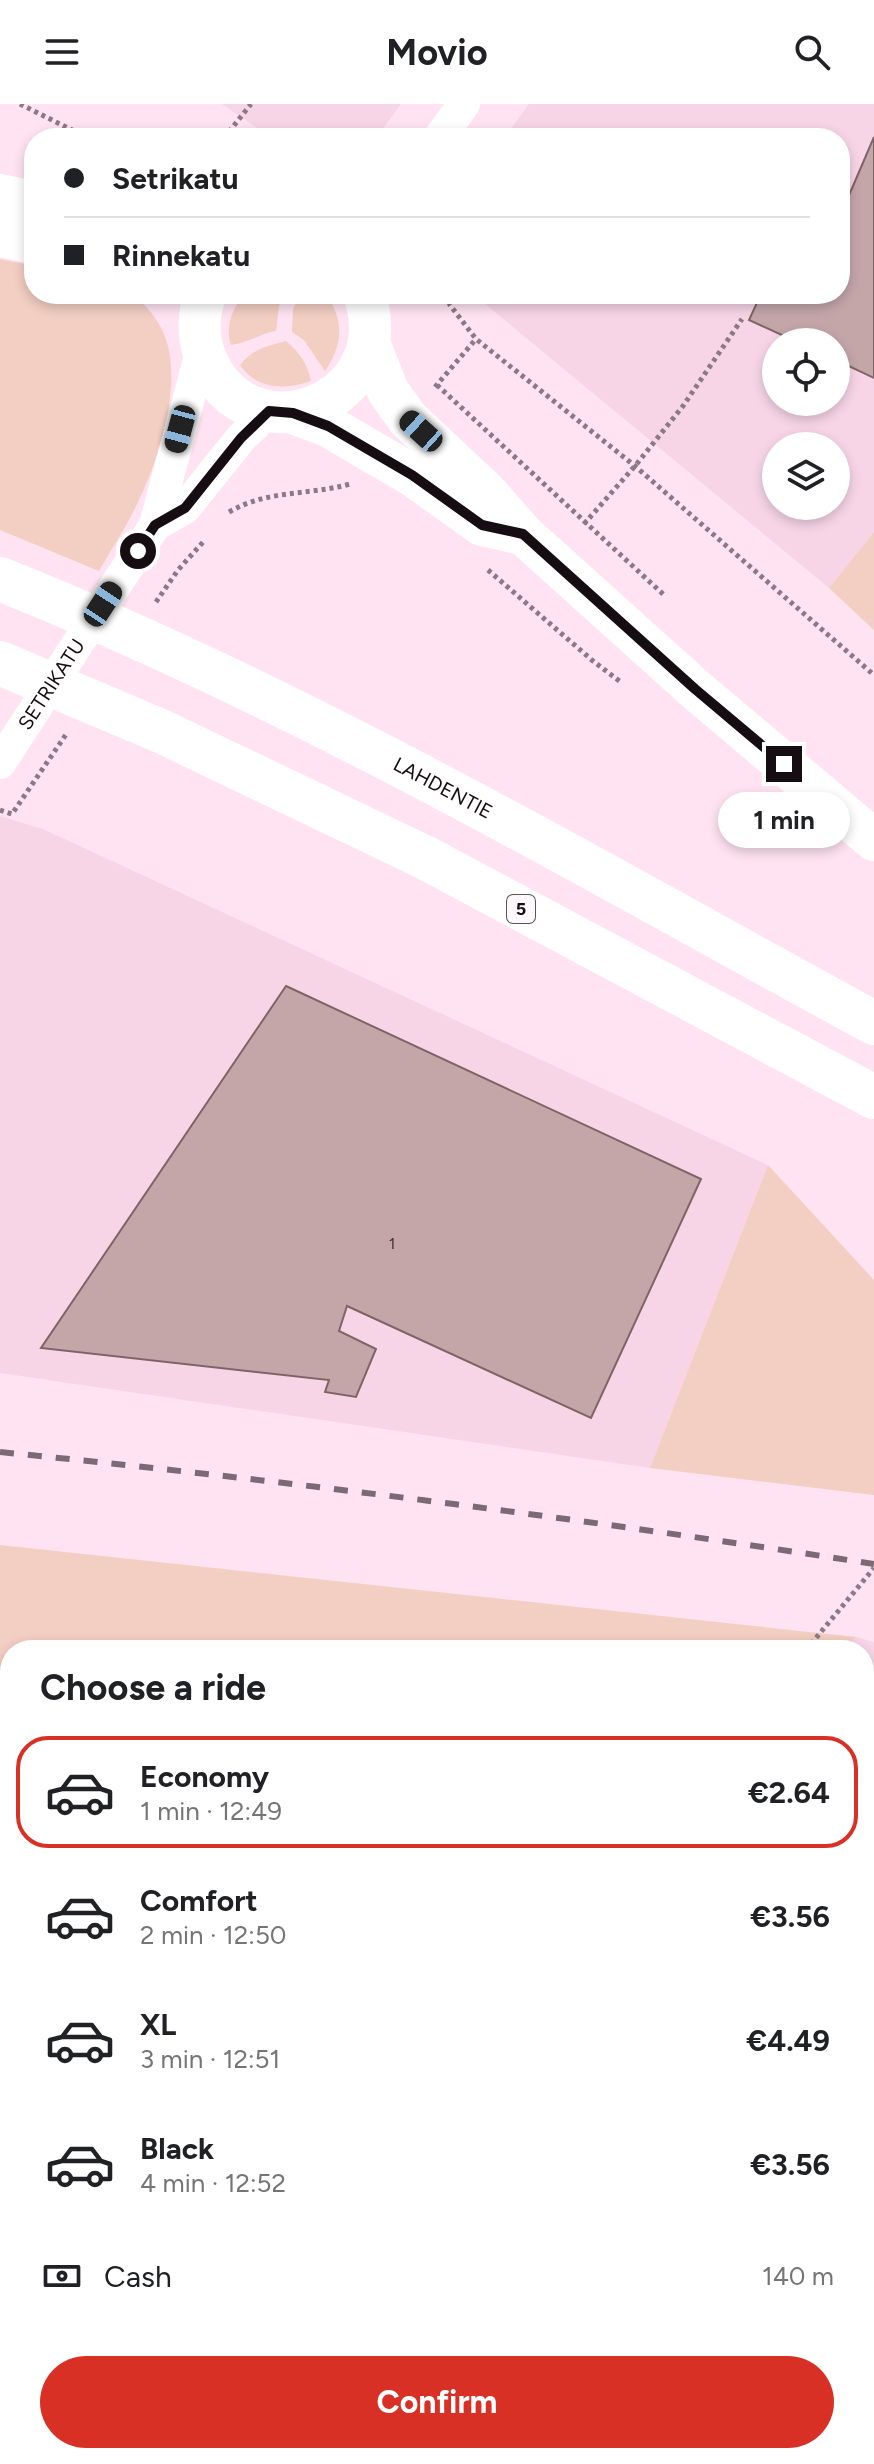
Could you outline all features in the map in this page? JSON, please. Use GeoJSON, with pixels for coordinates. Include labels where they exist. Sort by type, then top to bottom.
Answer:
{"type":"FeatureCollection","features":[{"type":"Feature","properties":{"kind":"highway","name":"LAHDENTIE"},"geometry":{"type":"LineString","coordinates":[[9,583],[275,701],[874,1023]]}},
{"type":"Feature","properties":{"kind":"highway","name":"5"},"geometry":{"type":"LineString","coordinates":[[0,663],[163,732],[426,858],[874,1097]]}},
{"type":"Feature","properties":{"kind":"street"},"geometry":{"type":"LineString","coordinates":[[446,128],[464,104]]}},
{"type":"Feature","properties":{"kind":"street"},"geometry":{"type":"LineString","coordinates":[[0,195],[24,200]]}},
{"type":"Feature","properties":{"kind":"street"},"geometry":{"type":"LineString","coordinates":[[0,236],[24,241]]}},
{"type":"Feature","properties":{"kind":"street"},"geometry":{"type":"LineString","coordinates":[[281,412],[324,403],[350,383],[363,364],[369,310]]}},
{"type":"Feature","properties":{"kind":"street"},"geometry":{"type":"LineString","coordinates":[[369,310],[388,391],[408,419],[485,491],[523,534],[695,689],[874,840]]}},
{"type":"Feature","properties":{"kind":"street"},"geometry":{"type":"LineString","coordinates":[[196,314],[211,371],[226,390],[246,404],[328,426],[412,475],[482,525],[523,534]]}},
{"type":"Feature","properties":{"kind":"street","name":"SETRIKATU"},"geometry":{"type":"LineString","coordinates":[[0,763],[155,525],[196,314]]}},
{"type":"Feature","properties":{"kind":"street","name":"SETRIKATU"},"geometry":{"type":"LineString","coordinates":[[155,525],[185,508],[241,438],[281,412]]}},
{"type":"Feature","properties":{"kind":"path"},"geometry":{"type":"LineString","coordinates":[[20,104],[68,128]]}},
{"type":"Feature","properties":{"kind":"path"},"geometry":{"type":"LineString","coordinates":[[232,128],[251,104]]}},
{"type":"Feature","properties":{"kind":"path"},"geometry":{"type":"LineString","coordinates":[[450,304],[476,339],[635,466],[874,675]]}},
{"type":"Feature","properties":{"kind":"path"},"geometry":{"type":"LineString","coordinates":[[584,524],[683,406],[742,319]]}},
{"type":"Feature","properties":{"kind":"path"},"geometry":{"type":"LineString","coordinates":[[428,395],[476,339]]}},
{"type":"Feature","properties":{"kind":"path"},"geometry":{"type":"LineString","coordinates":[[437,385],[664,595]]}},
{"type":"Feature","properties":{"kind":"path"},"geometry":{"type":"LineString","coordinates":[[352,484],[363,489]]}},
{"type":"Feature","properties":{"kind":"path"},"geometry":{"type":"LineString","coordinates":[[479,562],[622,683]]}},
{"type":"Feature","properties":{"kind":"path"},"geometry":{"type":"LineString","coordinates":[[815,1640],[874,1568]]}},
{"type":"Feature","properties":{"kind":"shaded area"},"geometry":{"type":"Polygon","coordinates":[[[222,104],[401,104],[383,128],[257,128],[222,104]]]}},
{"type":"Feature","properties":{"kind":"shaded area"},"geometry":{"type":"Polygon","coordinates":[[[529,104],[874,104],[874,532],[829,588],[485,304],[850,304],[850,128],[511,128],[529,104]]]}},
{"type":"Feature","properties":{"kind":"shaded area"},"geometry":{"type":"Polygon","coordinates":[[[0,259],[24,264],[24,304],[144,305],[155,317],[168,345],[171,391],[155,463],[138,502],[99,571],[0,530],[0,259]]]}},
{"type":"Feature","properties":{"kind":"shaded area"},"geometry":{"type":"Polygon","coordinates":[[[280,304],[276,331],[231,345],[229,331],[236,305],[280,304]]]}},
{"type":"Feature","properties":{"kind":"shaded area"},"geometry":{"type":"Polygon","coordinates":[[[296,304],[332,304],[339,322],[339,332],[335,352],[325,371],[304,340],[292,332],[296,304]]]}},
{"type":"Feature","properties":{"kind":"shaded area"},"geometry":{"type":"Polygon","coordinates":[[[286,341],[302,359],[311,381],[292,386],[272,386],[255,379],[240,365],[255,352],[286,341]]]}},
{"type":"Feature","properties":{"kind":"shaded area"},"geometry":{"type":"Polygon","coordinates":[[[874,532],[874,630],[829,588],[874,532]]]}},
{"type":"Feature","properties":{"kind":"shaded area"},"geometry":{"type":"Polygon","coordinates":[[[0,816],[43,829],[768,1165],[650,1468],[0,1373],[0,816]]]}},
{"type":"Feature","properties":{"kind":"shaded area"},"geometry":{"type":"Polygon","coordinates":[[[768,1165],[874,1280],[874,1495],[650,1468],[768,1165]]]}},
{"type":"Feature","properties":{"kind":"shaded area"},"geometry":{"type":"Polygon","coordinates":[[[0,1545],[856,1637],[853,1640],[0,1640],[0,1545]]]}},
{"type":"Feature","properties":{"kind":"building"},"geometry":{"type":"Polygon","coordinates":[[[874,137],[874,378],[850,367],[850,328],[766,328],[749,320],[756,304],[850,304],[850,193],[874,137]]]}},
{"type":"Feature","properties":{"kind":"building"},"geometry":{"type":"Polygon","coordinates":[[[286,986],[701,1179],[591,1418],[347,1306],[339,1331],[376,1349],[356,1397],[325,1392],[329,1380],[41,1348],[286,986]]]}},
{"type":"Feature","properties":{"kind":"railway"},"geometry":{"type":"LineString","coordinates":[[0,1452],[438,1502],[874,1564]]}},
{"type":"Feature","properties":{"kind":"route"},"geometry":{"type":"LineString","coordinates":[[138,551],[155,525],[185,508],[241,438],[269,411],[293,413],[328,426],[412,475],[482,525],[523,534],[695,689],[784,764]]}}]}
